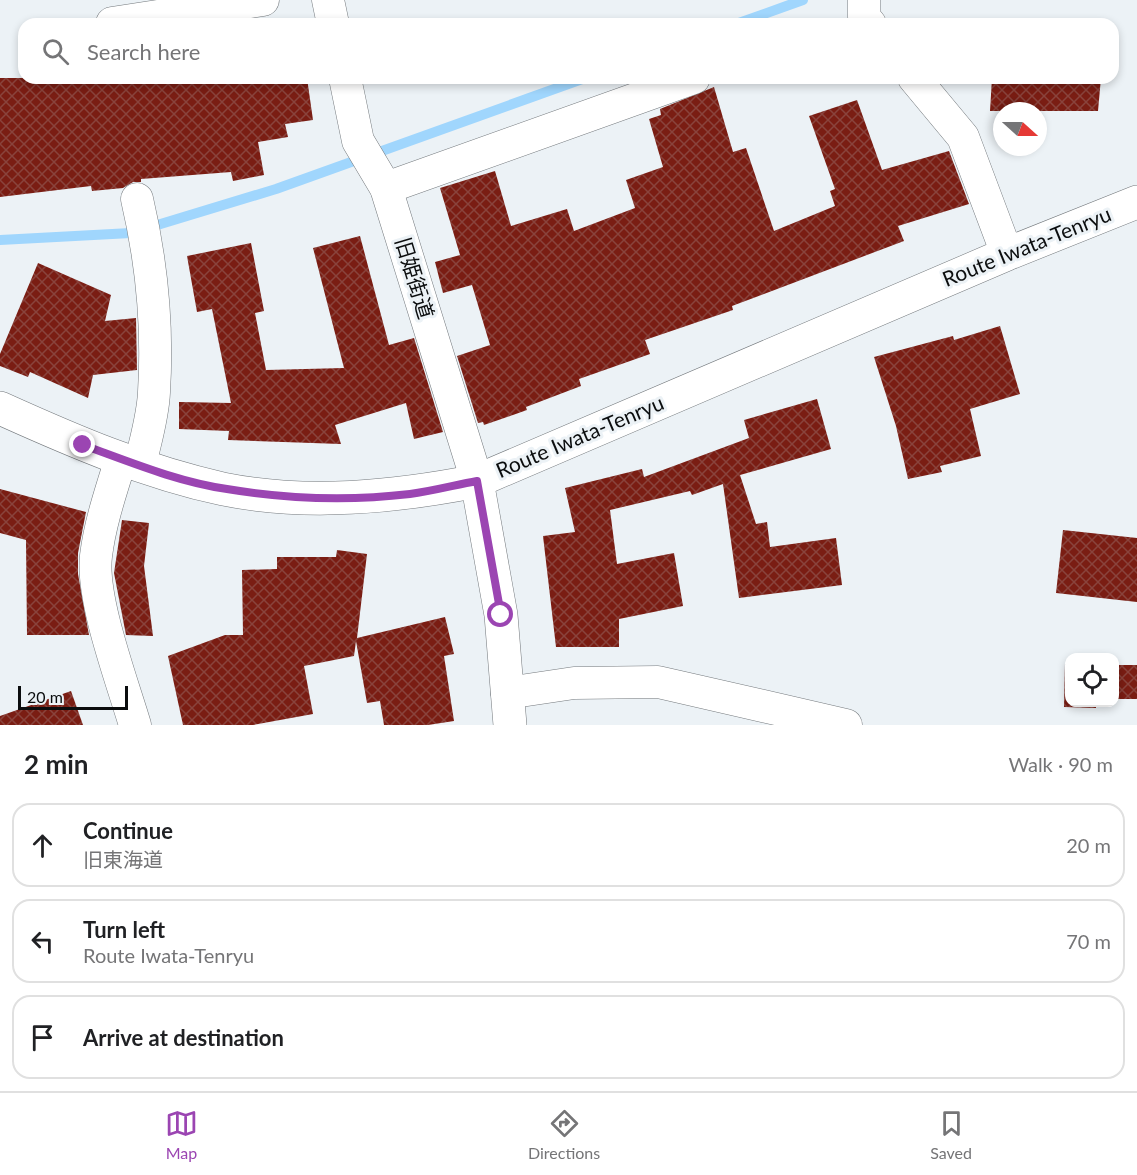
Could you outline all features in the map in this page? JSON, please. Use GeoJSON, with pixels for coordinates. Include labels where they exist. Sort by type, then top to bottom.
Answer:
{"type":"FeatureCollection","features":[{"type":"Feature","properties":{"kind":"main road","name":"Route Iwata-Tenryu"},"geometry":{"type":"LineString","coordinates":[[0,408],[131,462],[226,489],[284,496],[345,498],[411,494],[477,481],[1007,254],[1137,202]]}},
{"type":"Feature","properties":{"kind":"main road"},"geometry":{"type":"LineString","coordinates":[[477,481],[501,615],[508,709]]}},
{"type":"Feature","properties":{"kind":"street"},"geometry":{"type":"LineString","coordinates":[[139,18],[263,0]]}},
{"type":"Feature","properties":{"kind":"street"},"geometry":{"type":"LineString","coordinates":[[328,0],[332,18]]}},
{"type":"Feature","properties":{"kind":"street","name":"旧姫街道"},"geometry":{"type":"LineString","coordinates":[[346,84],[358,141],[386,188],[477,481]]}},
{"type":"Feature","properties":{"kind":"street"},"geometry":{"type":"LineString","coordinates":[[386,188],[677,84]]}},
{"type":"Feature","properties":{"kind":"street"},"geometry":{"type":"LineString","coordinates":[[919,84],[963,137],[1007,254]]}},
{"type":"Feature","properties":{"kind":"street"},"geometry":{"type":"LineString","coordinates":[[135,725],[97,591],[96,558],[103,517],[131,462],[154,395],[155,337],[150,256],[137,199]]}},
{"type":"Feature","properties":{"kind":"street"},"geometry":{"type":"LineString","coordinates":[[508,709],[574,683],[658,682],[846,725]]}},
{"type":"Feature","properties":{"kind":"building"},"geometry":{"type":"Polygon","coordinates":[[[0,78],[18,78],[18,84],[308,84],[313,120],[285,124],[288,137],[258,142],[264,175],[233,181],[231,172],[141,179],[141,182],[133,182],[123,188],[92,191],[91,186],[0,197],[0,78]]]}},
{"type":"Feature","properties":{"kind":"building"},"geometry":{"type":"Polygon","coordinates":[[[992,84],[1100,84],[1098,111],[1047,111],[1047,102],[993,102],[993,111],[990,111],[992,84]]]}},
{"type":"Feature","properties":{"kind":"building"},"geometry":{"type":"Polygon","coordinates":[[[714,87],[733,152],[746,148],[774,231],[835,206],[830,191],[835,189],[809,116],[857,100],[882,170],[949,151],[969,204],[898,226],[904,241],[732,306],[733,310],[645,340],[650,354],[579,379],[581,386],[526,407],[527,410],[484,425],[483,422],[478,423],[457,356],[490,345],[472,285],[443,293],[435,262],[460,255],[440,188],[495,171],[511,226],[567,209],[574,231],[635,208],[626,180],[663,167],[649,119],[661,115],[660,109],[714,87]]]}},
{"type":"Feature","properties":{"kind":"building"},"geometry":{"type":"Polygon","coordinates":[[[360,236],[389,345],[414,338],[443,432],[414,439],[406,403],[335,425],[341,444],[228,440],[229,431],[179,429],[179,402],[231,403],[212,309],[197,312],[187,256],[251,243],[264,311],[255,313],[266,370],[344,368],[313,248],[360,236]]]}},
{"type":"Feature","properties":{"kind":"building"},"geometry":{"type":"Polygon","coordinates":[[[38,263],[111,295],[105,321],[136,318],[137,370],[93,375],[88,398],[30,372],[28,377],[0,366],[0,354],[38,263]]]}},
{"type":"Feature","properties":{"kind":"building"},"geometry":{"type":"Polygon","coordinates":[[[1000,326],[1020,394],[970,409],[981,456],[940,466],[942,472],[908,479],[896,426],[874,357],[953,336],[954,340],[1000,326]]]}},
{"type":"Feature","properties":{"kind":"building"},"geometry":{"type":"Polygon","coordinates":[[[817,399],[831,449],[740,475],[756,524],[767,522],[770,547],[836,538],[842,585],[739,598],[723,484],[692,495],[690,491],[610,510],[617,564],[674,553],[683,606],[619,619],[619,647],[556,647],[543,536],[575,532],[565,488],[642,469],[644,477],[749,438],[744,420],[817,399]]]}},
{"type":"Feature","properties":{"kind":"building"},"geometry":{"type":"Polygon","coordinates":[[[0,489],[86,512],[78,553],[78,574],[89,635],[27,635],[26,540],[0,533],[0,489]]]}},
{"type":"Feature","properties":{"kind":"building"},"geometry":{"type":"Polygon","coordinates":[[[122,520],[149,523],[144,566],[153,636],[126,635],[114,573],[122,520]]]}},
{"type":"Feature","properties":{"kind":"building"},"geometry":{"type":"Polygon","coordinates":[[[1063,530],[1137,538],[1137,602],[1056,593],[1063,530]]]}},
{"type":"Feature","properties":{"kind":"building"},"geometry":{"type":"Polygon","coordinates":[[[337,550],[367,554],[357,638],[445,617],[454,654],[444,656],[454,721],[428,725],[384,725],[380,701],[367,703],[356,641],[354,656],[304,666],[313,714],[253,725],[183,725],[168,656],[225,635],[243,635],[242,570],[277,569],[277,557],[336,557],[337,550]]]}},
{"type":"Feature","properties":{"kind":"building"},"geometry":{"type":"Polygon","coordinates":[[[1065,664],[1065,707],[1096,708],[1064,707],[1065,664]]]}},
{"type":"Feature","properties":{"kind":"building"},"geometry":{"type":"Polygon","coordinates":[[[1119,665],[1137,665],[1137,699],[1119,699],[1119,665]]]}},
{"type":"Feature","properties":{"kind":"building"},"geometry":{"type":"Polygon","coordinates":[[[71,691],[83,725],[0,725],[0,716],[71,691]]]}},
{"type":"Feature","properties":{"kind":"waterway"},"geometry":{"type":"LineString","coordinates":[[753,18],[803,0]]}},
{"type":"Feature","properties":{"kind":"waterway"},"geometry":{"type":"LineString","coordinates":[[0,240],[131,233],[276,189],[568,84]]}},
{"type":"Feature","properties":{"kind":"route"},"geometry":{"type":"LineString","coordinates":[[83,445],[169,476],[226,489],[284,496],[345,498],[411,494],[477,481],[501,615]]}}]}
